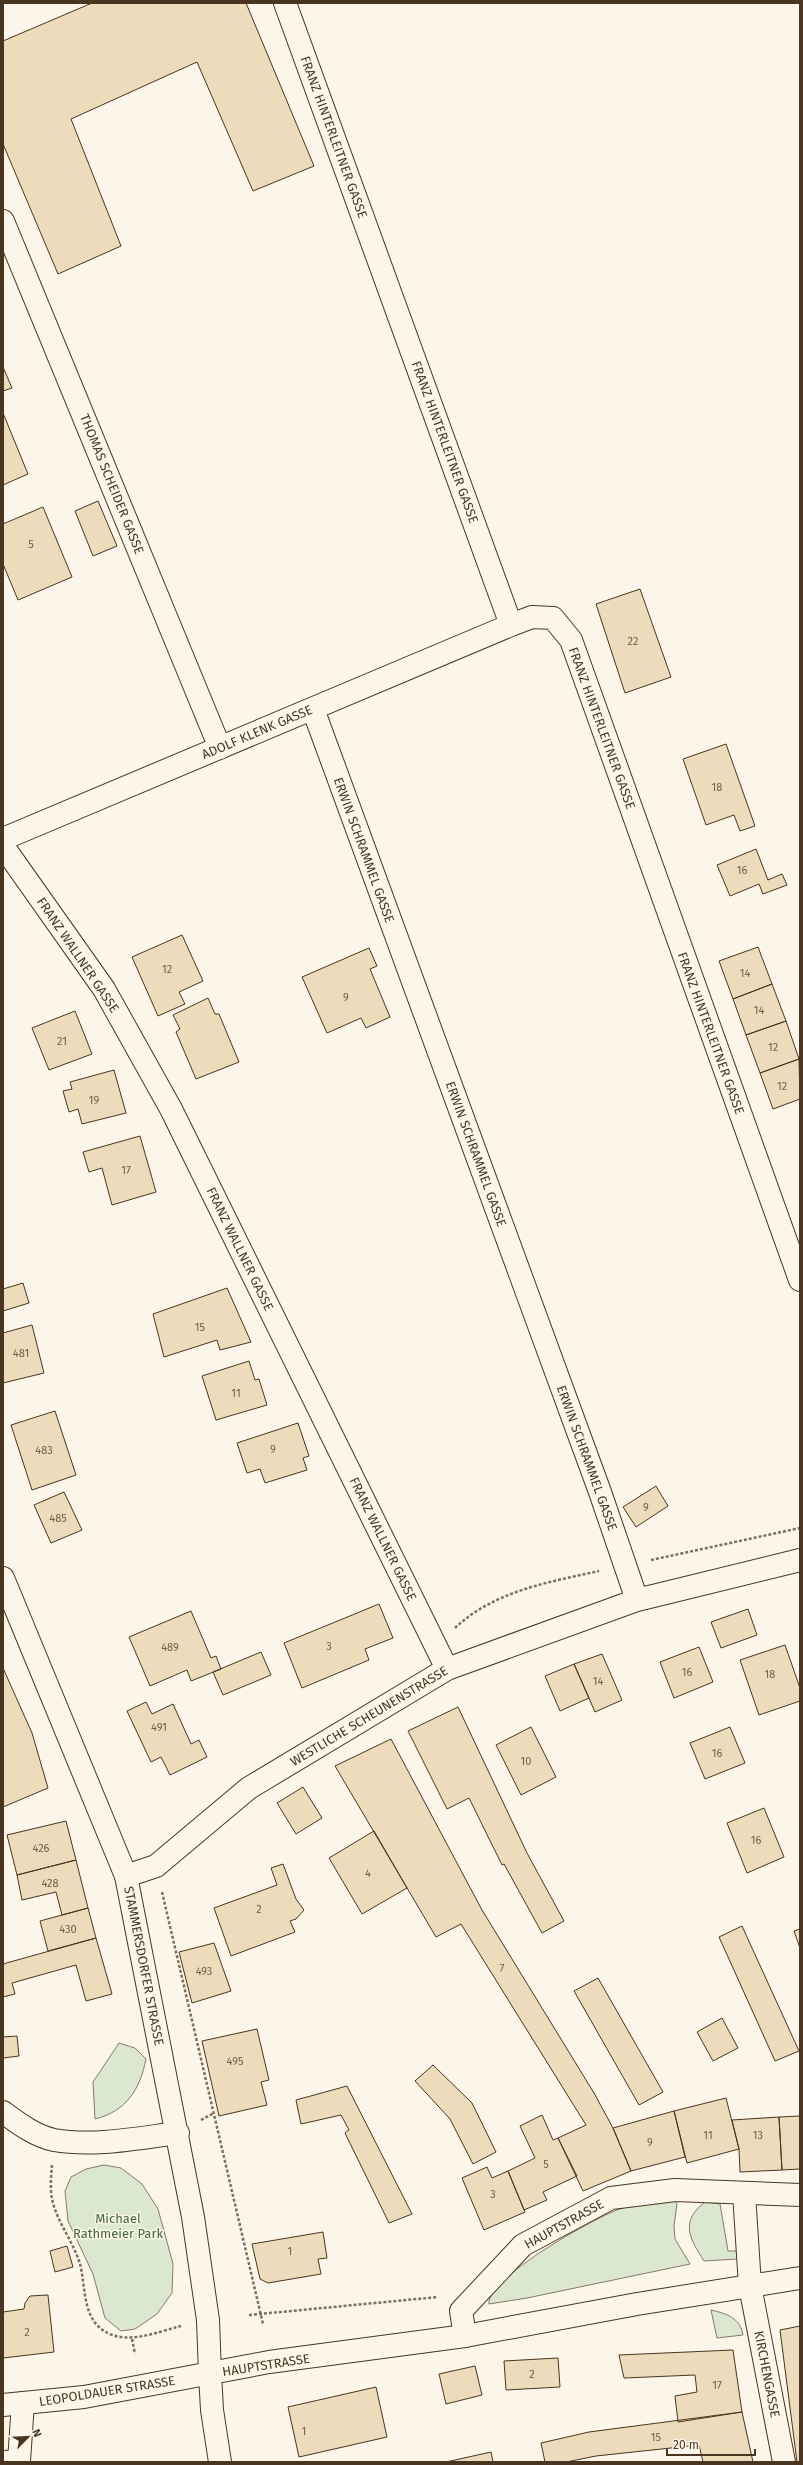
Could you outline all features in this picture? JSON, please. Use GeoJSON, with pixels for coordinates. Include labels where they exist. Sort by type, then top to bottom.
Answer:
{"type":"FeatureCollection","features":[{"type":"Feature","properties":{"kind":"street","name":"FRANZ HINTERLEITNER GASSE"},"geometry":{"type":"LineString","coordinates":[[285,3],[511,625],[532,617],[553,618],[571,640],[800,1280]]}},
{"type":"Feature","properties":{"kind":"street","name":"THOMAS SCHEIDER GASSE"},"geometry":{"type":"LineString","coordinates":[[3,221],[220,748]]}},
{"type":"Feature","properties":{"kind":"street","name":"ADOLF KLENK GASSE"},"geometry":{"type":"LineString","coordinates":[[3,839],[511,625]]}},
{"type":"Feature","properties":{"kind":"street","name":"ERWIN SCHRAMMEL GASSE"},"geometry":{"type":"LineString","coordinates":[[313,709],[600,1492],[636,1600]]}},
{"type":"Feature","properties":{"kind":"street","name":"FRANZ WALLNER GASSE"},"geometry":{"type":"LineString","coordinates":[[3,846],[104,989],[171,1109],[447,1669]]}},
{"type":"Feature","properties":{"kind":"street","name":"WESTLICHE SCHEUNENSTRASSE"},"geometry":{"type":"LineString","coordinates":[[126,1876],[156,1866],[249,1788],[447,1669],[636,1600],[800,1560]]}},
{"type":"Feature","properties":{"kind":"street","name":"STAMMERSDORFER STRASSE"},"geometry":{"type":"LineString","coordinates":[[3,1578],[126,1876],[178,2133],[193,2217],[208,2320],[212,2410],[220,2462]]}},
{"type":"Feature","properties":{"kind":"street"},"geometry":{"type":"LineString","coordinates":[[3,2112],[32,2132],[53,2140],[79,2142],[178,2133]]}},
{"type":"Feature","properties":{"kind":"street","name":"HAUPTSTRASSE"},"geometry":{"type":"LineString","coordinates":[[464,2336],[461,2311],[523,2245],[611,2198],[675,2190],[800,2195]]}},
{"type":"Feature","properties":{"kind":"street"},"geometry":{"type":"LineString","coordinates":[[744,2193],[750,2286]]}},
{"type":"Feature","properties":{"kind":"street","name":"HAUPTSTRASSE"},"geometry":{"type":"LineString","coordinates":[[210,2374],[270,2362],[464,2336],[638,2304],[800,2278]]}},
{"type":"Feature","properties":{"kind":"street","name":"KIRCHENGASSE"},"geometry":{"type":"LineString","coordinates":[[750,2286],[784,2462]]}},
{"type":"Feature","properties":{"kind":"street","name":"LEOPOLDAUER STRASSE"},"geometry":{"type":"LineString","coordinates":[[13,2404],[84,2397],[210,2374]]}},
{"type":"Feature","properties":{"kind":"street"},"geometry":{"type":"LineString","coordinates":[[3,2462],[19,2461],[13,2404]]}},
{"type":"Feature","properties":{"kind":"path"},"geometry":{"type":"LineString","coordinates":[[156,1866],[262,2324]]}},
{"type":"Feature","properties":{"kind":"path"},"geometry":{"type":"LineString","coordinates":[[53,2140],[52,2199],[80,2264],[88,2308],[98,2327],[111,2334],[132,2339],[181,2326]]}},
{"type":"Feature","properties":{"kind":"path"},"geometry":{"type":"LineString","coordinates":[[250,2314],[478,2293]]}},
{"type":"Feature","properties":{"kind":"path"},"geometry":{"type":"LineString","coordinates":[[132,2339],[136,2354]]}},
{"type":"Feature","properties":{"kind":"green space"},"geometry":{"type":"Polygon","coordinates":[[[119,2043],[135,2048],[146,2059],[140,2080],[136,2089],[124,2104],[116,2110],[95,2119],[93,2082],[119,2043]]]}},
{"type":"Feature","properties":{"kind":"green space","name":"Michael Rathmeier Park"},"geometry":{"type":"Polygon","coordinates":[[[104,2165],[121,2168],[142,2184],[158,2209],[173,2264],[172,2293],[157,2314],[135,2329],[121,2331],[105,2318],[93,2274],[68,2221],[65,2191],[71,2177],[86,2169],[104,2165]]]}},
{"type":"Feature","properties":{"kind":"green space"},"geometry":{"type":"Polygon","coordinates":[[[674,2200],[677,2204],[674,2226],[675,2239],[690,2264],[527,2298],[489,2304],[493,2293],[504,2280],[522,2265],[586,2225],[617,2210],[631,2206],[674,2200]]]}},
{"type":"Feature","properties":{"kind":"green space"},"geometry":{"type":"Polygon","coordinates":[[[705,2202],[720,2204],[728,2251],[753,2251],[754,2258],[704,2261],[691,2237],[690,2223],[692,2216],[697,2209],[705,2202]]]}},
{"type":"Feature","properties":{"kind":"green space"},"geometry":{"type":"Polygon","coordinates":[[[711,2310],[728,2315],[736,2321],[739,2324],[743,2335],[717,2338],[711,2310]]]}},
{"type":"Feature","properties":{"kind":"building"},"geometry":{"type":"Polygon","coordinates":[[[92,3],[246,3],[314,166],[253,191],[197,62],[71,119],[121,246],[58,274],[3,144],[3,41],[92,3]]]}},
{"type":"Feature","properties":{"kind":"building"},"geometry":{"type":"Polygon","coordinates":[[[3,367],[12,388],[3,391],[3,367]]]}},
{"type":"Feature","properties":{"kind":"building"},"geometry":{"type":"Polygon","coordinates":[[[3,413],[28,474],[3,485],[3,413]]]}},
{"type":"Feature","properties":{"kind":"building"},"geometry":{"type":"Polygon","coordinates":[[[98,501],[117,546],[93,556],[75,511],[98,501]]]}},
{"type":"Feature","properties":{"kind":"building"},"geometry":{"type":"Polygon","coordinates":[[[43,507],[72,577],[18,600],[3,564],[3,524],[43,507]]]}},
{"type":"Feature","properties":{"kind":"building"},"geometry":{"type":"Polygon","coordinates":[[[640,589],[671,677],[625,693],[596,604],[640,589]]]}},
{"type":"Feature","properties":{"kind":"building"},"geometry":{"type":"Polygon","coordinates":[[[726,744],[755,826],[740,831],[734,815],[706,825],[683,759],[726,744]]]}},
{"type":"Feature","properties":{"kind":"building"},"geometry":{"type":"Polygon","coordinates":[[[756,849],[768,880],[782,874],[787,885],[763,894],[759,884],[730,896],[717,865],[756,849]]]}},
{"type":"Feature","properties":{"kind":"building"},"geometry":{"type":"Polygon","coordinates":[[[182,935],[203,981],[179,992],[185,1004],[158,1016],[132,957],[182,935]]]}},
{"type":"Feature","properties":{"kind":"building"},"geometry":{"type":"Polygon","coordinates":[[[758,947],[772,984],[733,999],[719,961],[758,947]]]}},
{"type":"Feature","properties":{"kind":"building"},"geometry":{"type":"Polygon","coordinates":[[[369,948],[377,966],[370,969],[390,1017],[366,1028],[361,1018],[327,1033],[302,977],[369,948]]]}},
{"type":"Feature","properties":{"kind":"building"},"geometry":{"type":"Polygon","coordinates":[[[772,984],[786,1021],[746,1035],[733,999],[772,984]]]}},
{"type":"Feature","properties":{"kind":"building"},"geometry":{"type":"Polygon","coordinates":[[[208,998],[215,1014],[219,1014],[239,1062],[196,1079],[176,1032],[180,1029],[173,1015],[208,998]]]}},
{"type":"Feature","properties":{"kind":"building"},"geometry":{"type":"Polygon","coordinates":[[[75,1011],[92,1054],[49,1070],[32,1028],[75,1011]]]}},
{"type":"Feature","properties":{"kind":"building"},"geometry":{"type":"Polygon","coordinates":[[[786,1021],[799,1059],[760,1073],[746,1035],[786,1021]]]}},
{"type":"Feature","properties":{"kind":"building"},"geometry":{"type":"Polygon","coordinates":[[[799,1059],[800,1099],[773,1109],[760,1073],[799,1059]]]}},
{"type":"Feature","properties":{"kind":"building"},"geometry":{"type":"Polygon","coordinates":[[[114,1070],[126,1113],[82,1124],[78,1109],[69,1112],[63,1091],[72,1089],[70,1082],[114,1070]]]}},
{"type":"Feature","properties":{"kind":"building"},"geometry":{"type":"Polygon","coordinates":[[[140,1136],[156,1192],[112,1205],[102,1168],[89,1172],[83,1152],[140,1136]]]}},
{"type":"Feature","properties":{"kind":"building"},"geometry":{"type":"Polygon","coordinates":[[[23,1283],[29,1303],[3,1311],[3,1289],[23,1283]]]}},
{"type":"Feature","properties":{"kind":"building"},"geometry":{"type":"Polygon","coordinates":[[[227,1288],[251,1342],[220,1350],[217,1340],[164,1357],[153,1314],[227,1288]]]}},
{"type":"Feature","properties":{"kind":"building"},"geometry":{"type":"Polygon","coordinates":[[[32,1325],[44,1373],[3,1383],[3,1333],[32,1325]]]}},
{"type":"Feature","properties":{"kind":"building"},"geometry":{"type":"Polygon","coordinates":[[[249,1361],[255,1380],[259,1379],[267,1405],[216,1420],[202,1376],[249,1361]]]}},
{"type":"Feature","properties":{"kind":"building"},"geometry":{"type":"Polygon","coordinates":[[[55,1411],[76,1475],[32,1490],[11,1425],[55,1411]]]}},
{"type":"Feature","properties":{"kind":"building"},"geometry":{"type":"Polygon","coordinates":[[[298,1423],[309,1456],[303,1458],[307,1470],[265,1483],[260,1469],[247,1473],[237,1443],[298,1423]]]}},
{"type":"Feature","properties":{"kind":"building"},"geometry":{"type":"Polygon","coordinates":[[[656,1486],[668,1506],[636,1527],[623,1507],[656,1486]]]}},
{"type":"Feature","properties":{"kind":"building"},"geometry":{"type":"Polygon","coordinates":[[[64,1492],[82,1530],[51,1543],[34,1505],[64,1492]]]}},
{"type":"Feature","properties":{"kind":"building"},"geometry":{"type":"Polygon","coordinates":[[[379,1604],[393,1638],[365,1649],[369,1660],[302,1688],[284,1643],[379,1604]]]}},
{"type":"Feature","properties":{"kind":"building"},"geometry":{"type":"Polygon","coordinates":[[[748,1609],[757,1635],[721,1648],[711,1622],[748,1609]]]}},
{"type":"Feature","properties":{"kind":"building"},"geometry":{"type":"Polygon","coordinates":[[[191,1611],[211,1658],[216,1656],[221,1669],[191,1681],[187,1670],[150,1686],[129,1637],[191,1611]]]}},
{"type":"Feature","properties":{"kind":"building"},"geometry":{"type":"Polygon","coordinates":[[[785,1645],[800,1688],[800,1701],[759,1715],[740,1660],[785,1645]]]}},
{"type":"Feature","properties":{"kind":"building"},"geometry":{"type":"Polygon","coordinates":[[[699,1647],[713,1682],[674,1698],[660,1662],[699,1647]]]}},
{"type":"Feature","properties":{"kind":"building"},"geometry":{"type":"Polygon","coordinates":[[[261,1652],[271,1675],[223,1695],[213,1672],[261,1652]]]}},
{"type":"Feature","properties":{"kind":"building"},"geometry":{"type":"Polygon","coordinates":[[[602,1654],[622,1700],[595,1712],[574,1664],[602,1654]]]}},
{"type":"Feature","properties":{"kind":"building"},"geometry":{"type":"Polygon","coordinates":[[[574,1664],[589,1698],[560,1711],[545,1676],[574,1664]]]}},
{"type":"Feature","properties":{"kind":"building"},"geometry":{"type":"Polygon","coordinates":[[[3,1668],[32,1733],[48,1788],[3,1807],[3,1668]]]}},
{"type":"Feature","properties":{"kind":"building"},"geometry":{"type":"Polygon","coordinates":[[[146,1702],[152,1714],[173,1704],[191,1744],[199,1740],[207,1757],[170,1775],[161,1757],[151,1762],[127,1711],[146,1702]]]}},
{"type":"Feature","properties":{"kind":"building"},"geometry":{"type":"Polygon","coordinates":[[[458,1707],[527,1853],[564,1921],[542,1933],[504,1864],[502,1865],[469,1798],[447,1809],[408,1731],[458,1707]]]}},
{"type":"Feature","properties":{"kind":"building"},"geometry":{"type":"Polygon","coordinates":[[[531,1727],[556,1777],[521,1795],[496,1745],[531,1727]]]}},
{"type":"Feature","properties":{"kind":"building"},"geometry":{"type":"Polygon","coordinates":[[[730,1727],[745,1763],[705,1779],[690,1743],[730,1727]]]}},
{"type":"Feature","properties":{"kind":"building"},"geometry":{"type":"Polygon","coordinates":[[[391,1739],[482,1910],[594,2093],[613,2128],[631,2171],[583,2191],[558,2138],[586,2125],[461,1924],[436,1937],[335,1766],[391,1739]]]}},
{"type":"Feature","properties":{"kind":"building"},"geometry":{"type":"Polygon","coordinates":[[[303,1787],[322,1818],[296,1834],[277,1803],[303,1787]]]}},
{"type":"Feature","properties":{"kind":"building"},"geometry":{"type":"Polygon","coordinates":[[[764,1808],[784,1857],[747,1873],[727,1823],[764,1808]]]}},
{"type":"Feature","properties":{"kind":"building"},"geometry":{"type":"Polygon","coordinates":[[[66,1821],[76,1860],[17,1875],[7,1835],[66,1821]]]}},
{"type":"Feature","properties":{"kind":"building"},"geometry":{"type":"Polygon","coordinates":[[[374,1831],[407,1888],[362,1914],[329,1858],[374,1831]]]}},
{"type":"Feature","properties":{"kind":"building"},"geometry":{"type":"Polygon","coordinates":[[[76,1860],[88,1908],[62,1915],[56,1892],[22,1900],[17,1875],[76,1860]]]}},
{"type":"Feature","properties":{"kind":"building"},"geometry":{"type":"Polygon","coordinates":[[[283,1864],[296,1899],[304,1910],[296,1919],[290,1921],[295,1932],[231,1956],[214,1908],[277,1885],[271,1868],[283,1864]]]}},
{"type":"Feature","properties":{"kind":"building"},"geometry":{"type":"Polygon","coordinates":[[[88,1908],[96,1938],[48,1951],[40,1921],[88,1908]]]}},
{"type":"Feature","properties":{"kind":"building"},"geometry":{"type":"Polygon","coordinates":[[[742,1926],[799,2051],[775,2061],[719,1937],[742,1926]]]}},
{"type":"Feature","properties":{"kind":"building"},"geometry":{"type":"Polygon","coordinates":[[[800,1929],[800,1948],[794,1931],[800,1929]]]}},
{"type":"Feature","properties":{"kind":"building"},"geometry":{"type":"Polygon","coordinates":[[[96,1938],[112,1994],[86,2001],[76,1965],[12,1983],[15,1994],[3,1997],[3,1964],[96,1938]]]}},
{"type":"Feature","properties":{"kind":"building"},"geometry":{"type":"Polygon","coordinates":[[[214,1943],[231,1991],[192,2003],[179,1952],[214,1943]]]}},
{"type":"Feature","properties":{"kind":"building"},"geometry":{"type":"Polygon","coordinates":[[[598,1978],[663,2092],[639,2105],[574,1991],[598,1978]]]}},
{"type":"Feature","properties":{"kind":"building"},"geometry":{"type":"Polygon","coordinates":[[[722,2018],[738,2048],[713,2061],[697,2032],[722,2018]]]}},
{"type":"Feature","properties":{"kind":"building"},"geometry":{"type":"Polygon","coordinates":[[[257,2029],[269,2080],[261,2082],[267,2105],[219,2116],[202,2041],[257,2029]]]}},
{"type":"Feature","properties":{"kind":"building"},"geometry":{"type":"Polygon","coordinates":[[[17,2036],[19,2056],[3,2058],[3,2037],[17,2036]]]}},
{"type":"Feature","properties":{"kind":"building"},"geometry":{"type":"Polygon","coordinates":[[[433,2065],[472,2103],[496,2152],[473,2164],[450,2119],[415,2081],[433,2065]]]}},
{"type":"Feature","properties":{"kind":"building"},"geometry":{"type":"Polygon","coordinates":[[[347,2086],[412,2214],[389,2223],[345,2133],[349,2130],[341,2115],[301,2124],[296,2100],[347,2086]]]}},
{"type":"Feature","properties":{"kind":"building"},"geometry":{"type":"Polygon","coordinates":[[[726,2098],[739,2149],[687,2163],[674,2111],[726,2098]]]}},
{"type":"Feature","properties":{"kind":"building"},"geometry":{"type":"Polygon","coordinates":[[[674,2111],[685,2157],[631,2171],[613,2128],[674,2111]]]}},
{"type":"Feature","properties":{"kind":"building"},"geometry":{"type":"Polygon","coordinates":[[[542,2115],[553,2140],[558,2138],[577,2176],[543,2192],[547,2200],[524,2210],[508,2171],[535,2158],[520,2126],[542,2115]]]}},
{"type":"Feature","properties":{"kind":"building"},"geometry":{"type":"Polygon","coordinates":[[[800,2116],[800,2169],[782,2170],[779,2117],[800,2116]]]}},
{"type":"Feature","properties":{"kind":"building"},"geometry":{"type":"Polygon","coordinates":[[[779,2117],[782,2170],[740,2172],[739,2149],[732,2120],[779,2117]]]}},
{"type":"Feature","properties":{"kind":"building"},"geometry":{"type":"Polygon","coordinates":[[[487,2167],[492,2178],[508,2171],[525,2212],[484,2230],[462,2178],[487,2167]]]}},
{"type":"Feature","properties":{"kind":"building"},"geometry":{"type":"Polygon","coordinates":[[[323,2232],[327,2258],[318,2259],[321,2274],[268,2283],[260,2279],[252,2244],[323,2232]]]}},
{"type":"Feature","properties":{"kind":"building"},"geometry":{"type":"Polygon","coordinates":[[[67,2246],[73,2267],[55,2272],[50,2251],[67,2246]]]}},
{"type":"Feature","properties":{"kind":"building"},"geometry":{"type":"Polygon","coordinates":[[[48,2295],[54,2352],[3,2358],[3,2312],[24,2309],[25,2303],[30,2296],[48,2295]]]}},
{"type":"Feature","properties":{"kind":"building"},"geometry":{"type":"Polygon","coordinates":[[[800,2326],[800,2462],[797,2462],[780,2330],[800,2326]]]}},
{"type":"Feature","properties":{"kind":"building"},"geometry":{"type":"Polygon","coordinates":[[[733,2350],[742,2412],[678,2422],[675,2396],[697,2392],[695,2375],[624,2378],[619,2355],[733,2350]]]}},
{"type":"Feature","properties":{"kind":"building"},"geometry":{"type":"Polygon","coordinates":[[[558,2358],[560,2387],[506,2390],[504,2361],[558,2358]]]}},
{"type":"Feature","properties":{"kind":"building"},"geometry":{"type":"Polygon","coordinates":[[[475,2366],[482,2395],[446,2404],[439,2374],[475,2366]]]}},
{"type":"Feature","properties":{"kind":"building"},"geometry":{"type":"Polygon","coordinates":[[[376,2387],[387,2437],[299,2457],[288,2407],[376,2387]]]}},
{"type":"Feature","properties":{"kind":"building"},"geometry":{"type":"Polygon","coordinates":[[[742,2412],[753,2462],[703,2462],[699,2445],[596,2456],[566,2462],[545,2462],[541,2443],[589,2432],[742,2412]]]}},
{"type":"Feature","properties":{"kind":"building"},"geometry":{"type":"Polygon","coordinates":[[[491,2452],[493,2462],[446,2462],[491,2452]]]}}]}
